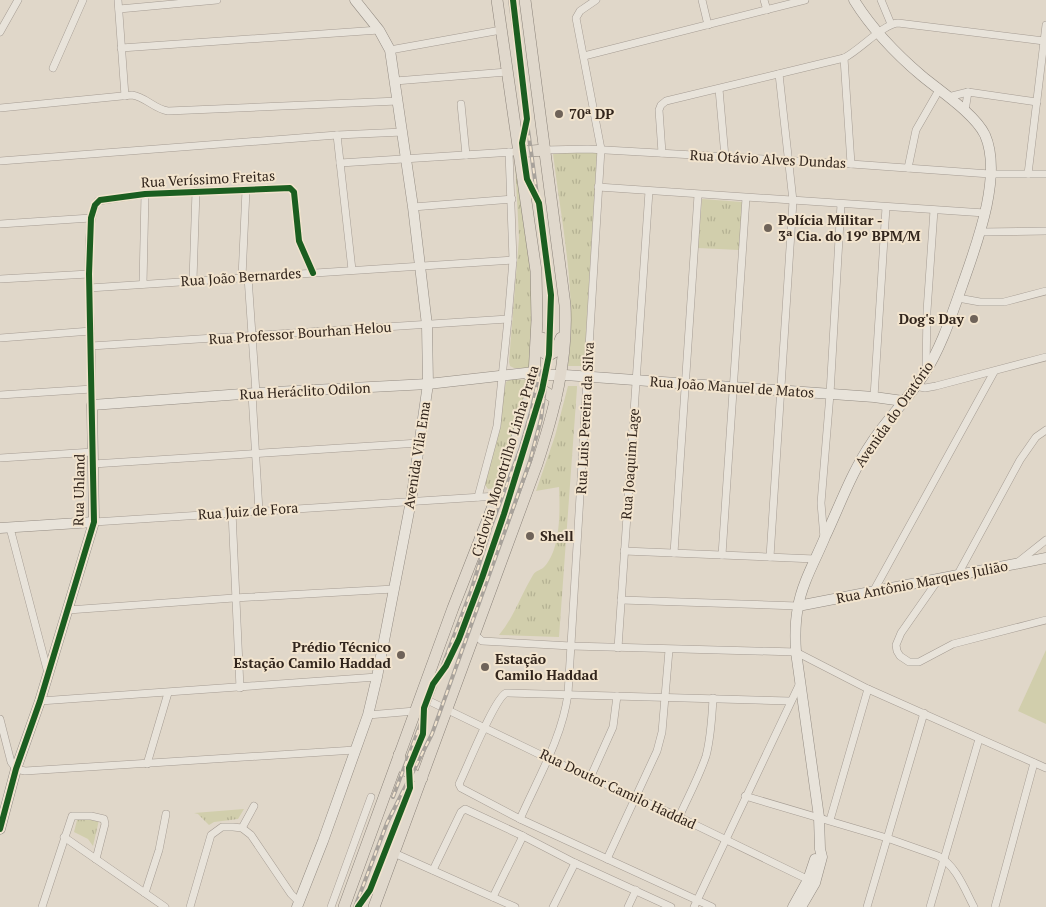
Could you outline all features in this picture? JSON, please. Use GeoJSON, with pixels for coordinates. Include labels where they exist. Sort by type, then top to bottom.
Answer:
{"type":"FeatureCollection","features":[{"type":"Feature","properties":{"kind":"main road","name":"Avenida Vila Ema"},"geometry":{"type":"LineString","coordinates":[[298,905],[368,714],[377,677],[411,501],[428,384],[427,325],[407,159],[390,50],[379,30],[355,0]]}},
{"type":"Feature","properties":{"kind":"main road"},"geometry":{"type":"LineString","coordinates":[[497,0],[516,155],[536,271],[542,325],[541,348],[545,354],[549,355],[556,351],[565,327]]}},
{"type":"Feature","properties":{"kind":"main road"},"geometry":{"type":"LineString","coordinates":[[374,907],[537,464],[561,375],[565,327],[561,268],[525,0]]}},
{"type":"Feature","properties":{"kind":"main road","name":"Avenida do Oratório"},"geometry":{"type":"LineString","coordinates":[[802,907],[820,849],[819,817],[796,652],[798,606],[824,539],[862,457],[926,371],[944,335],[981,232],[990,174],[989,153],[981,128],[907,62],[878,33],[854,0]]}},
{"type":"Feature","properties":{"kind":"main road"},"geometry":{"type":"LineString","coordinates":[[516,155],[545,150]]}},
{"type":"Feature","properties":{"kind":"main road"},"geometry":{"type":"LineString","coordinates":[[344,907],[462,584],[497,496],[527,407],[534,374],[537,320],[536,271]]}},
{"type":"Feature","properties":{"kind":"main road","name":"Rua Heráclito Odilon"},"geometry":{"type":"LineString","coordinates":[[92,405],[428,384],[517,375],[561,375]]}},
{"type":"Feature","properties":{"kind":"main road","name":"Rua João Manuel de Matos"},"geometry":{"type":"LineString","coordinates":[[561,375],[874,397],[902,401]]}},
{"type":"Feature","properties":{"kind":"main road"},"geometry":{"type":"LineString","coordinates":[[530,394],[542,390],[556,399]]}},
{"type":"Feature","properties":{"kind":"main road","name":"Rua Uhland"},"geometry":{"type":"LineString","coordinates":[[0,828],[4,803],[40,701],[94,522],[92,405]]}},
{"type":"Feature","properties":{"kind":"main road","name":"Rua Juiz de Fora"},"geometry":{"type":"LineString","coordinates":[[5,528],[94,522]]}},
{"type":"Feature","properties":{"kind":"main road","name":"Rua Antônio Marques Julião"},"geometry":{"type":"LineString","coordinates":[[798,606],[1046,558]]}},
{"type":"Feature","properties":{"kind":"main road"},"geometry":{"type":"LineString","coordinates":[[399,755],[402,766],[406,771],[422,778]]}},
{"type":"Feature","properties":{"kind":"main road","name":"Avenida do Oratório"},"geometry":{"type":"LineString","coordinates":[[793,907],[811,882]]}},
{"type":"Feature","properties":{"kind":"street"},"geometry":{"type":"LineString","coordinates":[[0,32],[18,0]]}},
{"type":"Feature","properties":{"kind":"street"},"geometry":{"type":"LineString","coordinates":[[53,68],[83,0]]}},
{"type":"Feature","properties":{"kind":"street"},"geometry":{"type":"LineString","coordinates":[[118,0],[125,96]]}},
{"type":"Feature","properties":{"kind":"street"},"geometry":{"type":"LineString","coordinates":[[119,9],[218,0]]}},
{"type":"Feature","properties":{"kind":"street","name":"Rua Luis Pereira da Silva"},"geometry":{"type":"LineString","coordinates":[[520,819],[565,714],[568,694],[601,149],[576,18],[580,11],[596,0]]}},
{"type":"Feature","properties":{"kind":"street"},"geometry":{"type":"LineString","coordinates":[[702,0],[708,25]]}},
{"type":"Feature","properties":{"kind":"street"},"geometry":{"type":"LineString","coordinates":[[764,0],[767,10]]}},
{"type":"Feature","properties":{"kind":"street"},"geometry":{"type":"LineString","coordinates":[[584,56],[805,0]]}},
{"type":"Feature","properties":{"kind":"street"},"geometry":{"type":"LineString","coordinates":[[881,0],[891,24]]}},
{"type":"Feature","properties":{"kind":"street"},"geometry":{"type":"LineString","coordinates":[[662,153],[659,116],[661,105],[666,101],[844,58],[856,52],[891,24],[898,23],[1044,40]]}},
{"type":"Feature","properties":{"kind":"street"},"geometry":{"type":"LineString","coordinates":[[1028,174],[1046,25]]}},
{"type":"Feature","properties":{"kind":"street"},"geometry":{"type":"LineString","coordinates":[[121,48],[379,30]]}},
{"type":"Feature","properties":{"kind":"street"},"geometry":{"type":"LineString","coordinates":[[390,50],[501,30]]}},
{"type":"Feature","properties":{"kind":"street"},"geometry":{"type":"LineString","coordinates":[[844,58],[851,164]]}},
{"type":"Feature","properties":{"kind":"street"},"geometry":{"type":"LineString","coordinates":[[395,81],[507,72]]}},
{"type":"Feature","properties":{"kind":"street"},"geometry":{"type":"LineString","coordinates":[[770,557],[793,201],[779,74]]}},
{"type":"Feature","properties":{"kind":"street"},"geometry":{"type":"LineString","coordinates":[[719,89],[725,156]]}},
{"type":"Feature","properties":{"kind":"street"},"geometry":{"type":"LineString","coordinates":[[908,168],[916,130],[939,90]]}},
{"type":"Feature","properties":{"kind":"street"},"geometry":{"type":"LineString","coordinates":[[948,97],[968,92],[1037,102]]}},
{"type":"Feature","properties":{"kind":"street"},"geometry":{"type":"LineString","coordinates":[[964,111],[968,92]]}},
{"type":"Feature","properties":{"kind":"street"},"geometry":{"type":"LineString","coordinates":[[0,108],[125,96],[139,96],[159,110],[168,112],[398,101]]}},
{"type":"Feature","properties":{"kind":"street"},"geometry":{"type":"LineString","coordinates":[[461,104],[466,155]]}},
{"type":"Feature","properties":{"kind":"street"},"geometry":{"type":"LineString","coordinates":[[0,161],[336,135],[403,132]]}},
{"type":"Feature","properties":{"kind":"street"},"geometry":{"type":"LineString","coordinates":[[336,135],[352,270]]}},
{"type":"Feature","properties":{"kind":"street","name":"Rua Otávio Alves Dundas"},"geometry":{"type":"LineString","coordinates":[[545,150],[601,149],[990,174],[1046,174]]}},
{"type":"Feature","properties":{"kind":"street"},"geometry":{"type":"LineString","coordinates":[[340,164],[466,155],[516,155],[512,199],[512,260],[502,376],[496,426],[478,497]]}},
{"type":"Feature","properties":{"kind":"street","name":"Rua Veríssimo Freitas"},"geometry":{"type":"LineString","coordinates":[[98,201],[145,194],[287,187],[293,190],[299,241],[313,273]]}},
{"type":"Feature","properties":{"kind":"street"},"geometry":{"type":"LineString","coordinates":[[598,187],[984,213]]}},
{"type":"Feature","properties":{"kind":"street"},"geometry":{"type":"LineString","coordinates":[[246,190],[245,277],[252,336],[255,453],[259,511]]}},
{"type":"Feature","properties":{"kind":"street"},"geometry":{"type":"LineString","coordinates":[[193,280],[196,191]]}},
{"type":"Feature","properties":{"kind":"street","name":"Rua Joaquim Lage"},"geometry":{"type":"LineString","coordinates":[[618,648],[649,191]]}},
{"type":"Feature","properties":{"kind":"street"},"geometry":{"type":"LineString","coordinates":[[143,284],[145,194]]}},
{"type":"Feature","properties":{"kind":"street"},"geometry":{"type":"LineString","coordinates":[[674,553],[698,195]]}},
{"type":"Feature","properties":{"kind":"street"},"geometry":{"type":"LineString","coordinates":[[722,555],[746,198]]}},
{"type":"Feature","properties":{"kind":"street"},"geometry":{"type":"LineString","coordinates":[[413,207],[512,199]]}},
{"type":"Feature","properties":{"kind":"street","name":"Rua Uhland"},"geometry":{"type":"LineString","coordinates":[[92,405],[89,274],[91,218],[98,201]]}},
{"type":"Feature","properties":{"kind":"street"},"geometry":{"type":"LineString","coordinates":[[824,539],[821,503],[830,394],[841,204]]}},
{"type":"Feature","properties":{"kind":"street"},"geometry":{"type":"LineString","coordinates":[[874,397],[886,207]]}},
{"type":"Feature","properties":{"kind":"street"},"geometry":{"type":"LineString","coordinates":[[926,371],[927,311],[934,210]]}},
{"type":"Feature","properties":{"kind":"street"},"geometry":{"type":"LineString","coordinates":[[0,224],[91,218]]}},
{"type":"Feature","properties":{"kind":"street"},"geometry":{"type":"LineString","coordinates":[[981,232],[1046,231]]}},
{"type":"Feature","properties":{"kind":"street","name":"Rua João Bernardes"},"geometry":{"type":"LineString","coordinates":[[89,288],[512,260]]}},
{"type":"Feature","properties":{"kind":"street"},"geometry":{"type":"LineString","coordinates":[[0,279],[89,274]]}},
{"type":"Feature","properties":{"kind":"street"},"geometry":{"type":"LineString","coordinates":[[958,298],[980,302],[1004,302],[1046,291]]}},
{"type":"Feature","properties":{"kind":"street","name":"Rua Professor Bourhan Helou"},"geometry":{"type":"LineString","coordinates":[[91,346],[508,319]]}},
{"type":"Feature","properties":{"kind":"street"},"geometry":{"type":"LineString","coordinates":[[0,338],[91,331]]}},
{"type":"Feature","properties":{"kind":"street"},"geometry":{"type":"LineString","coordinates":[[915,386],[930,388],[1046,357]]}},
{"type":"Feature","properties":{"kind":"street"},"geometry":{"type":"LineString","coordinates":[[873,592],[994,372]]}},
{"type":"Feature","properties":{"kind":"street"},"geometry":{"type":"LineString","coordinates":[[0,395],[92,389]]}},
{"type":"Feature","properties":{"kind":"street"},"geometry":{"type":"LineString","coordinates":[[957,576],[1020,460],[1036,437],[1046,430]]}},
{"type":"Feature","properties":{"kind":"street"},"geometry":{"type":"LineString","coordinates":[[93,464],[419,443]]}},
{"type":"Feature","properties":{"kind":"street"},"geometry":{"type":"LineString","coordinates":[[0,458],[93,452]]}},
{"type":"Feature","properties":{"kind":"street","name":"Rua Juiz de Fora"},"geometry":{"type":"LineString","coordinates":[[94,522],[497,496]]}},
{"type":"Feature","properties":{"kind":"street"},"geometry":{"type":"LineString","coordinates":[[232,512],[234,598],[240,688]]}},
{"type":"Feature","properties":{"kind":"street"},"geometry":{"type":"LineString","coordinates":[[5,528],[48,674]]}},
{"type":"Feature","properties":{"kind":"street"},"geometry":{"type":"LineString","coordinates":[[1017,563],[1046,540]]}},
{"type":"Feature","properties":{"kind":"street"},"geometry":{"type":"LineString","coordinates":[[624,552],[816,559]]}},
{"type":"Feature","properties":{"kind":"street"},"geometry":{"type":"LineString","coordinates":[[938,580],[901,633],[896,645],[900,656],[908,662],[919,662],[952,644],[1046,620]]}},
{"type":"Feature","properties":{"kind":"street"},"geometry":{"type":"LineString","coordinates":[[68,610],[394,589]]}},
{"type":"Feature","properties":{"kind":"street"},"geometry":{"type":"LineString","coordinates":[[621,600],[798,606]]}},
{"type":"Feature","properties":{"kind":"street"},"geometry":{"type":"LineString","coordinates":[[474,634],[482,641],[669,650],[796,652],[924,714],[1046,768]]}},
{"type":"Feature","properties":{"kind":"street"},"geometry":{"type":"LineString","coordinates":[[607,859],[657,751],[662,732],[669,650]]}},
{"type":"Feature","properties":{"kind":"street"},"geometry":{"type":"LineString","coordinates":[[40,701],[377,677]]}},
{"type":"Feature","properties":{"kind":"street"},"geometry":{"type":"LineString","coordinates":[[696,904],[745,796],[800,683]]}},
{"type":"Feature","properties":{"kind":"street"},"geometry":{"type":"LineString","coordinates":[[830,820],[868,688]]}},
{"type":"Feature","properties":{"kind":"street"},"geometry":{"type":"LineString","coordinates":[[147,764],[168,692]]}},
{"type":"Feature","properties":{"kind":"street"},"geometry":{"type":"LineString","coordinates":[[712,907],[696,904],[607,859],[520,819],[459,786],[498,700],[504,694],[512,692],[790,701]]}},
{"type":"Feature","properties":{"kind":"street","name":"Rua Doutor Camilo Haddad"},"geometry":{"type":"LineString","coordinates":[[421,696],[446,710],[547,758],[679,816],[811,882]]}},
{"type":"Feature","properties":{"kind":"street"},"geometry":{"type":"LineString","coordinates":[[591,776],[613,727],[617,696]]}},
{"type":"Feature","properties":{"kind":"street"},"geometry":{"type":"LineString","coordinates":[[679,816],[706,755],[712,721],[713,698]]}},
{"type":"Feature","properties":{"kind":"street"},"geometry":{"type":"LineString","coordinates":[[368,714],[415,711]]}},
{"type":"Feature","properties":{"kind":"street"},"geometry":{"type":"LineString","coordinates":[[867,907],[924,714]]}},
{"type":"Feature","properties":{"kind":"street"},"geometry":{"type":"LineString","coordinates":[[0,719],[3,747],[16,768],[25,771],[355,750]]}},
{"type":"Feature","properties":{"kind":"street"},"geometry":{"type":"LineString","coordinates":[[930,907],[979,739]]}},
{"type":"Feature","properties":{"kind":"street"},"geometry":{"type":"LineString","coordinates":[[995,907],[1034,763]]}},
{"type":"Feature","properties":{"kind":"street"},"geometry":{"type":"LineString","coordinates":[[745,796],[830,820],[945,859],[956,874],[974,907]]}},
{"type":"Feature","properties":{"kind":"street"},"geometry":{"type":"LineString","coordinates":[[331,907],[371,797]]}},
{"type":"Feature","properties":{"kind":"street"},"geometry":{"type":"LineString","coordinates":[[242,828],[254,806]]}},
{"type":"Feature","properties":{"kind":"street"},"geometry":{"type":"LineString","coordinates":[[433,870],[464,809],[671,907]]}},
{"type":"Feature","properties":{"kind":"street"},"geometry":{"type":"LineString","coordinates":[[145,893],[159,850],[166,814]]}},
{"type":"Feature","properties":{"kind":"street"},"geometry":{"type":"LineString","coordinates":[[42,907],[72,816],[103,818],[105,824],[96,860]]}},
{"type":"Feature","properties":{"kind":"street"},"geometry":{"type":"LineString","coordinates":[[190,907],[211,835],[222,827],[242,828],[251,835],[298,905]]}},
{"type":"Feature","properties":{"kind":"street"},"geometry":{"type":"LineString","coordinates":[[493,897],[523,836]]}},
{"type":"Feature","properties":{"kind":"street"},"geometry":{"type":"LineString","coordinates":[[64,837],[165,907]]}},
{"type":"Feature","properties":{"kind":"street"},"geometry":{"type":"LineString","coordinates":[[394,853],[515,907]]}},
{"type":"Feature","properties":{"kind":"street"},"geometry":{"type":"LineString","coordinates":[[553,907],[575,863]]}},
{"type":"Feature","properties":{"kind":"street"},"geometry":{"type":"LineString","coordinates":[[628,907],[636,890]]}},
{"type":"Feature","properties":{"kind":"green space"},"geometry":{"type":"Polygon","coordinates":[[[595,150],[597,154],[584,366],[568,366],[571,333],[570,284],[553,154],[595,150]]]}},
{"type":"Feature","properties":{"kind":"green space"},"geometry":{"type":"Polygon","coordinates":[[[515,162],[527,219],[533,309],[530,368],[514,368],[510,366],[509,362],[519,238],[515,162]]]}},
{"type":"Feature","properties":{"kind":"green space"},"geometry":{"type":"Polygon","coordinates":[[[702,199],[742,202],[739,250],[698,248],[702,199]]]}},
{"type":"Feature","properties":{"kind":"green space"},"geometry":{"type":"Polygon","coordinates":[[[511,379],[530,380],[498,488],[488,489],[485,485],[506,382],[511,379]]]}},
{"type":"Feature","properties":{"kind":"green space"},"geometry":{"type":"Polygon","coordinates":[[[568,386],[577,386],[577,388],[559,637],[499,635],[533,575],[545,566],[550,558],[557,539],[559,487],[536,491],[555,436],[568,386]]]}},
{"type":"Feature","properties":{"kind":"green space"},"geometry":{"type":"Polygon","coordinates":[[[1046,650],[1046,724],[1018,711],[1046,650]]]}},
{"type":"Feature","properties":{"kind":"green space"},"geometry":{"type":"Polygon","coordinates":[[[244,809],[238,819],[214,822],[209,825],[198,814],[194,813],[244,809]]]}},
{"type":"Feature","properties":{"kind":"green space"},"geometry":{"type":"Polygon","coordinates":[[[77,820],[99,820],[93,846],[88,839],[74,832],[77,820]]]}},
{"type":"Feature","properties":{"kind":"railway"},"geometry":{"type":"LineString","coordinates":[[355,907],[387,823],[432,734],[530,461],[541,419],[546,380],[549,293],[510,0]]}},
{"type":"Feature","properties":{"kind":"railway"},"geometry":{"type":"LineString","coordinates":[[393,797],[471,591],[491,526],[520,450],[540,372]]}},
{"type":"Feature","properties":{"kind":"cycle path","name":"Ciclovia Monotrilho Linha Prata"},"geometry":{"type":"LineString","coordinates":[[358,907],[370,890],[410,788],[409,768],[423,734],[424,708],[433,684],[446,666],[459,639],[482,578],[542,390],[549,355],[551,295],[539,203],[527,179],[523,151],[522,143],[527,119],[513,0]]}},
{"type":"Feature","properties":{"kind":"cycle path"},"geometry":{"type":"LineString","coordinates":[[0,829],[16,769],[40,701],[94,522],[89,274],[91,218],[95,205],[100,200],[145,194],[290,188],[294,192],[299,241],[313,273]]}},
{"type":"Feature","properties":{"kind":"place","name":"70ª DP"},"geometry":{"type":"Point","coordinates":[559,114]}},
{"type":"Feature","properties":{"kind":"place","name":"Polícia Militar - 3ª Cia. do 19º BPM/M"},"geometry":{"type":"Point","coordinates":[768,228]}},
{"type":"Feature","properties":{"kind":"place","name":"Dog's Day"},"geometry":{"type":"Point","coordinates":[974,319]}},
{"type":"Feature","properties":{"kind":"place","name":"Shell"},"geometry":{"type":"Point","coordinates":[530,536]}},
{"type":"Feature","properties":{"kind":"place","name":"Prédio Técnico Estação Camilo Haddad"},"geometry":{"type":"Point","coordinates":[401,655]}},
{"type":"Feature","properties":{"kind":"place","name":"Estação Camilo Haddad"},"geometry":{"type":"Point","coordinates":[485,667]}}]}
